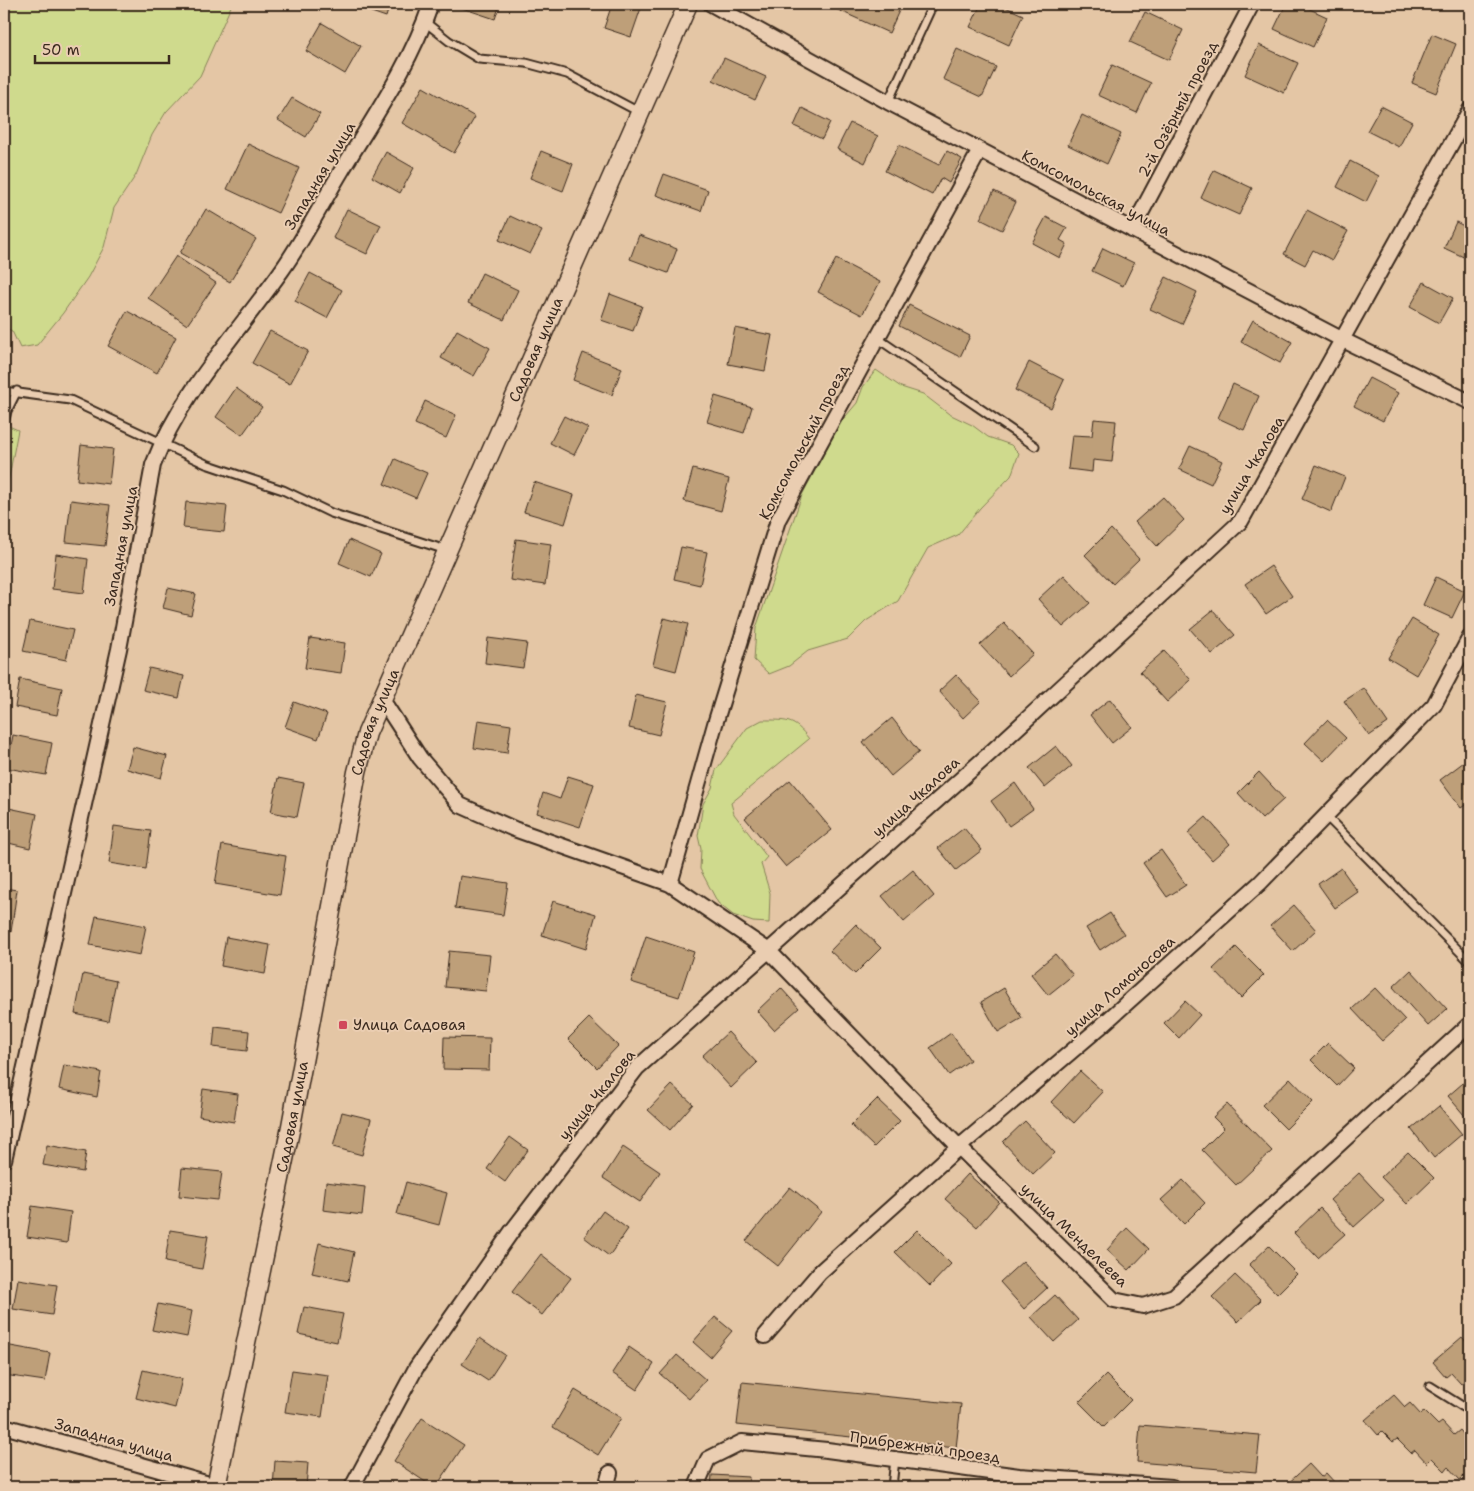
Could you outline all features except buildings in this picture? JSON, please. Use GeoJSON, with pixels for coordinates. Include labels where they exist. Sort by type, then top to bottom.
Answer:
{"type":"FeatureCollection","features":[{"type":"Feature","properties":{"kind":"street","name":"Западная улица"},"geometry":{"type":"LineString","coordinates":[[4,1160],[118,649],[153,465],[162,443],[197,383],[283,269],[388,95],[425,22],[431,4]]}},
{"type":"Feature","properties":{"kind":"street","name":"Садовая улица"},"geometry":{"type":"LineString","coordinates":[[216,1486],[291,1126],[357,772],[367,733],[688,4]]}},
{"type":"Feature","properties":{"kind":"street","name":"Комсомольская улица"},"geometry":{"type":"LineString","coordinates":[[712,4],[888,102],[1343,340],[1470,402]]}},
{"type":"Feature","properties":{"kind":"street","name":"2-й Озёрный проезд"},"geometry":{"type":"LineString","coordinates":[[1132,230],[1252,4]]}},
{"type":"Feature","properties":{"kind":"street","name":"улица Чкалова"},"geometry":{"type":"LineString","coordinates":[[352,1487],[416,1368],[512,1231],[637,1068],[988,755],[1241,520],[1470,110]]}},
{"type":"Feature","properties":{"kind":"street","name":"Комсомольский проезд"},"geometry":{"type":"LineString","coordinates":[[670,884],[715,724],[778,520],[980,150]]}},
{"type":"Feature","properties":{"kind":"street","name":"улица Ломоносова"},"geometry":{"type":"LineString","coordinates":[[765,1336],[820,1272],[959,1146],[1099,1028],[1260,883],[1434,705],[1470,636]]}},
{"type":"Feature","properties":{"kind":"street","name":"улица Менделеева"},"geometry":{"type":"LineString","coordinates":[[381,698],[420,758],[460,804],[514,829],[670,884],[769,951],[959,1146],[1114,1300],[1143,1306],[1174,1296],[1470,1024]]}},
{"type":"Feature","properties":{"kind":"street","name":"Западная улица"},"geometry":{"type":"LineString","coordinates":[[4,1426],[216,1486]]}},
{"type":"Feature","properties":{"kind":"street","name":"Прибрежный проезд"},"geometry":{"type":"LineString","coordinates":[[696,1487],[708,1459],[742,1442],[895,1459],[1089,1484],[1172,1487]]}},
{"type":"Feature","properties":{"kind":"street"},"geometry":{"type":"LineString","coordinates":[[606,1487],[610,1473]]}},
{"type":"Feature","properties":{"kind":"lane"},"geometry":{"type":"LineString","coordinates":[[888,102],[933,4]]}},
{"type":"Feature","properties":{"kind":"lane"},"geometry":{"type":"LineString","coordinates":[[425,22],[449,41],[479,59],[526,63],[567,74],[640,112]]}},
{"type":"Feature","properties":{"kind":"lane"},"geometry":{"type":"LineString","coordinates":[[878,338],[1035,446]]}},
{"type":"Feature","properties":{"kind":"lane"},"geometry":{"type":"LineString","coordinates":[[4,391],[17,391],[70,400],[206,464],[283,490],[331,513],[446,550]]}},
{"type":"Feature","properties":{"kind":"lane"},"geometry":{"type":"LineString","coordinates":[[4,424],[7,411],[17,391]]}},
{"type":"Feature","properties":{"kind":"lane"},"geometry":{"type":"LineString","coordinates":[[1326,816],[1470,962]]}},
{"type":"Feature","properties":{"kind":"lane"},"geometry":{"type":"LineString","coordinates":[[1430,1386],[1470,1411]]}},
{"type":"Feature","properties":{"kind":"lane"},"geometry":{"type":"LineString","coordinates":[[892,1487],[895,1459]]}},
{"type":"Feature","properties":{"kind":"green space"},"geometry":{"type":"Polygon","coordinates":[[[4,4],[232,4],[200,76],[166,112],[152,135],[136,175],[114,208],[104,247],[88,277],[63,313],[37,345],[20,348],[12,331],[4,327],[4,4]]]}},
{"type":"Feature","properties":{"kind":"green space"},"geometry":{"type":"Polygon","coordinates":[[[876,370],[901,387],[923,394],[949,414],[972,425],[988,437],[1011,445],[1019,453],[1011,476],[980,508],[958,535],[928,548],[898,601],[866,621],[848,639],[808,651],[789,666],[769,674],[754,660],[756,628],[802,495],[840,423],[857,403],[863,387],[876,370]]]}},
{"type":"Feature","properties":{"kind":"green space"},"geometry":{"type":"Polygon","coordinates":[[[4,424],[18,430],[4,503],[4,424]]]}},
{"type":"Feature","properties":{"kind":"green space"},"geometry":{"type":"Polygon","coordinates":[[[762,720],[778,720],[794,724],[809,739],[731,803],[734,814],[767,857],[761,864],[770,893],[769,923],[753,922],[733,915],[718,903],[700,869],[701,849],[698,836],[703,804],[712,788],[716,770],[747,728],[762,720]]]}},
{"type":"Feature","properties":{"kind":"place","name":"Улица Садовая"},"geometry":{"type":"Point","coordinates":[343,1025]}}]}
